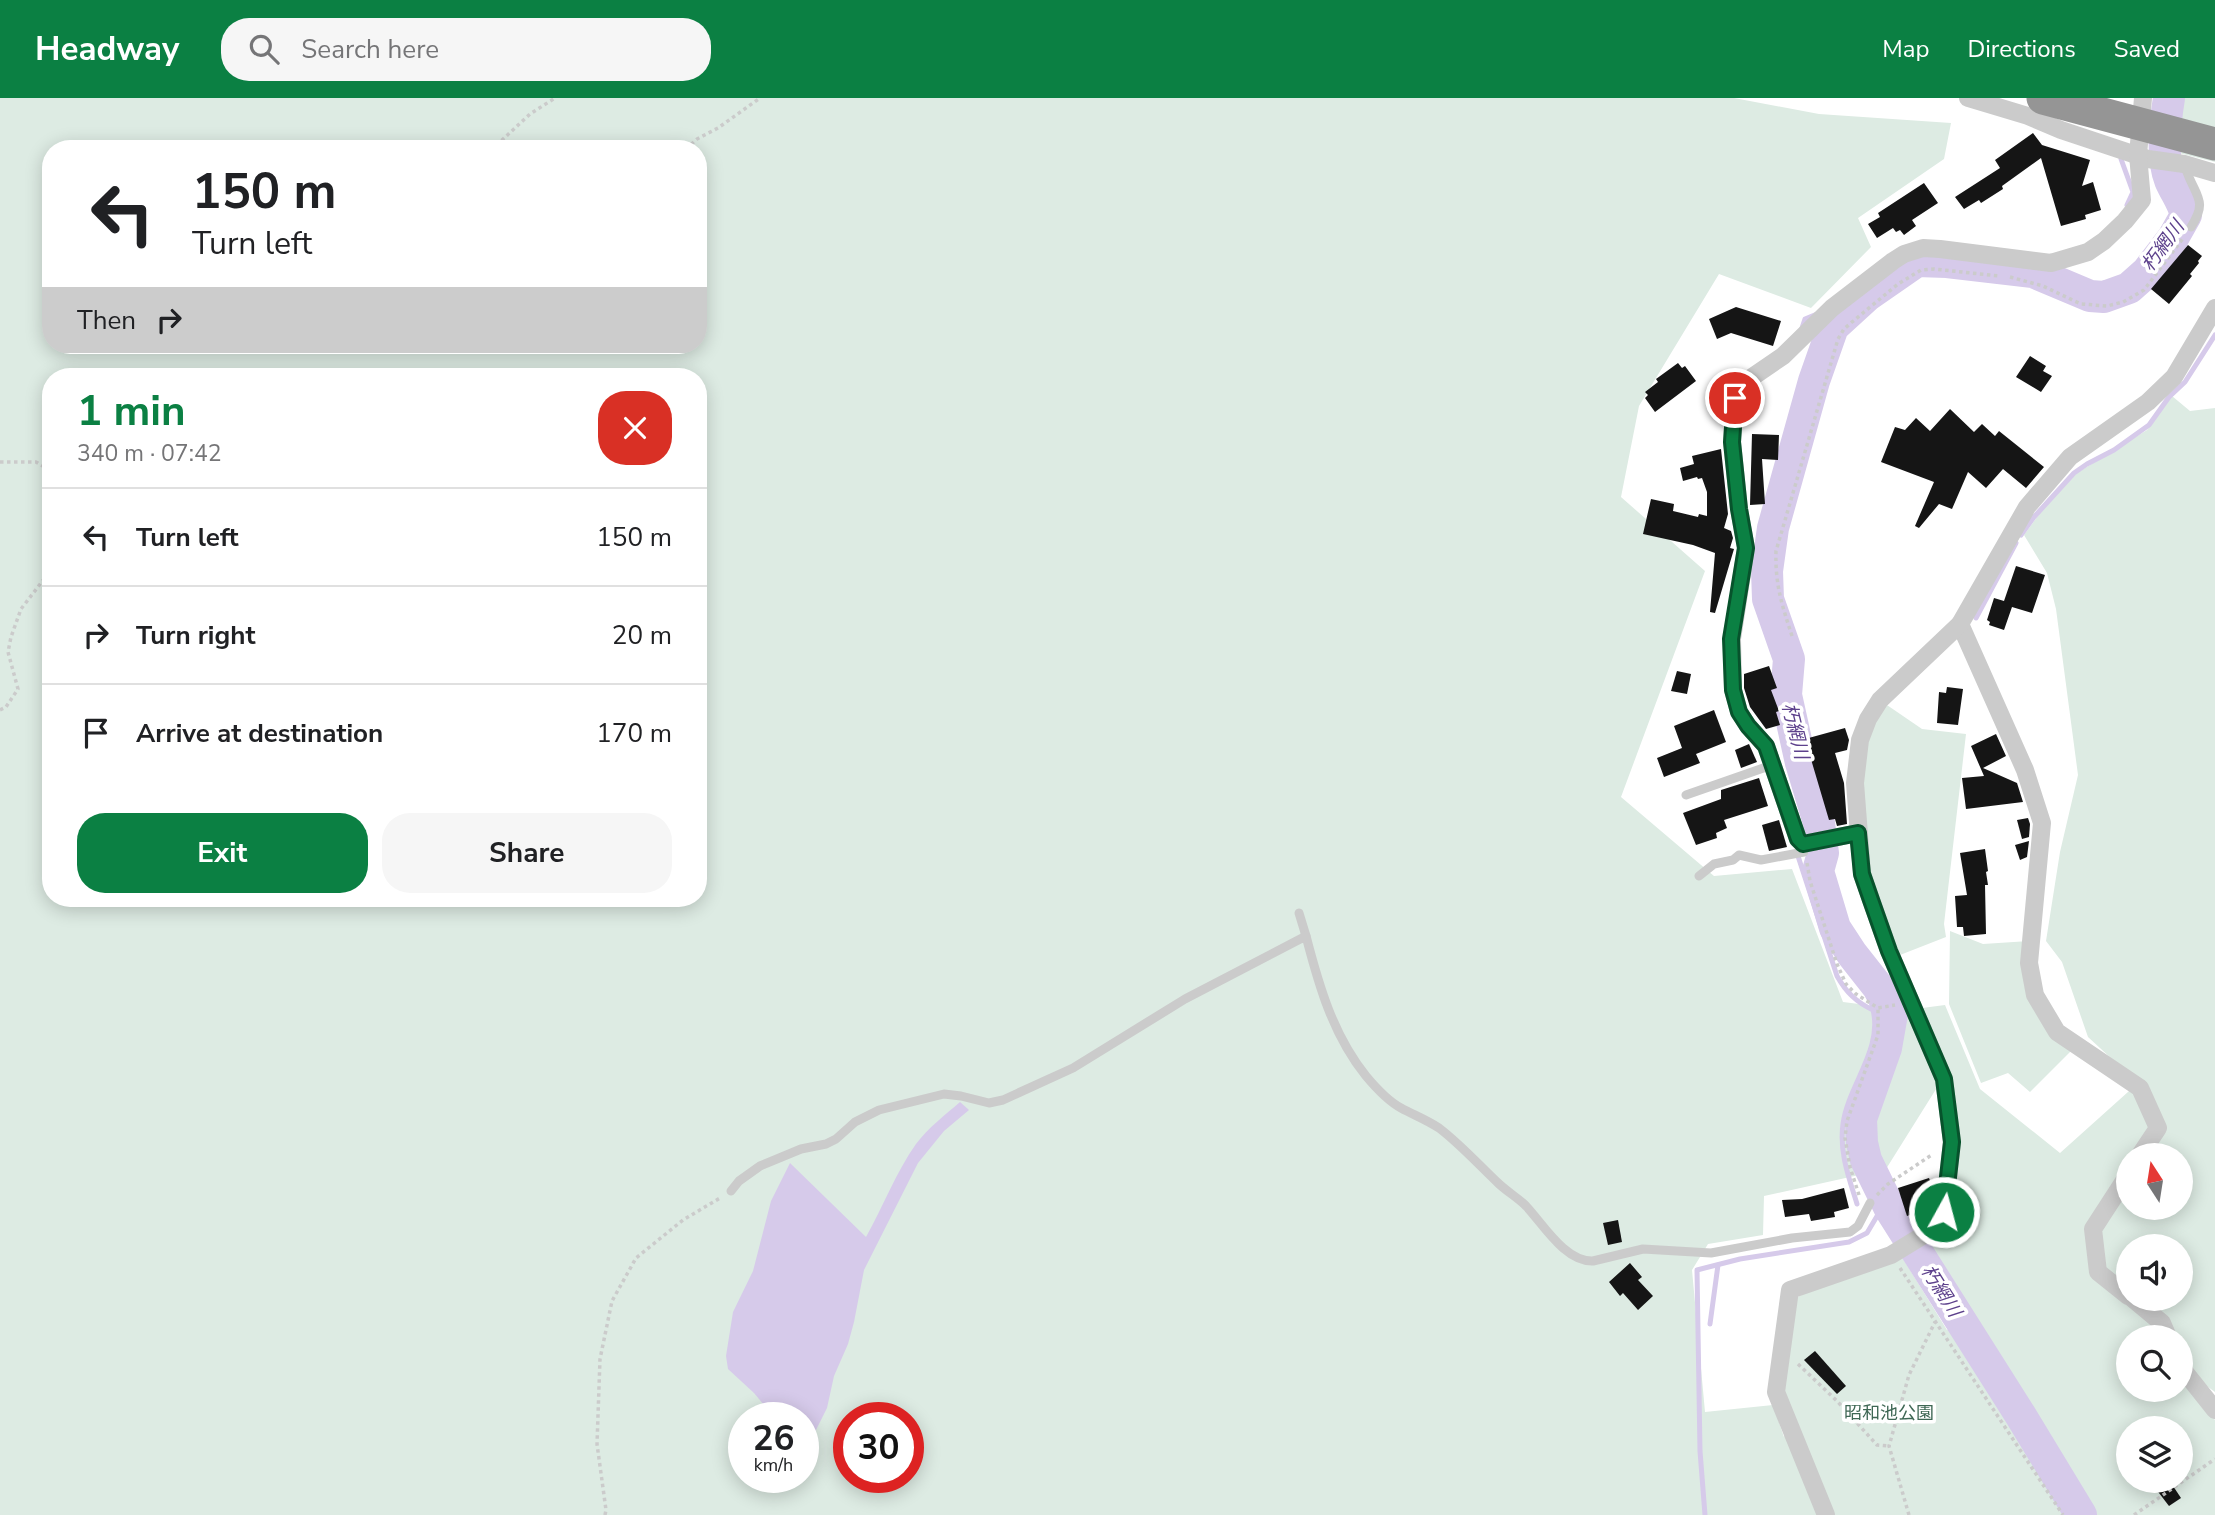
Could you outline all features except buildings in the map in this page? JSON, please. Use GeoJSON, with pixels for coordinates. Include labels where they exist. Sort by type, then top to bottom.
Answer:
{"type":"FeatureCollection","features":[{"type":"Feature","properties":{"kind":"highway"},"geometry":{"type":"LineString","coordinates":[[2043,98],[2215,144]]}},
{"type":"Feature","properties":{"kind":"street"},"geometry":{"type":"LineString","coordinates":[[1968,98],[2143,157],[2215,173]]}},
{"type":"Feature","properties":{"kind":"street"},"geometry":{"type":"LineString","coordinates":[[1858,833],[1809,848],[1798,839],[1769,766],[1766,746],[1739,712],[1733,690],[1731,639],[1746,548],[1732,442],[1735,398],[1745,382],[1783,356],[1832,308],[1904,254],[1923,248],[1940,249],[2051,263],[2088,252],[2111,235],[2142,200],[2143,98]]}},
{"type":"Feature","properties":{"kind":"street"},"geometry":{"type":"LineString","coordinates":[[1826,1515],[1776,1392],[1790,1290],[1891,1255],[1927,1233],[1944,1212],[1952,1142],[1944,1079],[1889,951],[1862,874],[1855,783],[1860,740],[1868,719],[1880,700],[1959,624],[2027,508],[2070,457],[2148,402],[2174,377],[2215,308]]}},
{"type":"Feature","properties":{"kind":"street"},"geometry":{"type":"LineString","coordinates":[[1959,624],[2025,770],[2042,823],[2029,962],[2035,995],[2057,1032],[2140,1088],[2158,1128],[2148,1143]]}},
{"type":"Feature","properties":{"kind":"street"},"geometry":{"type":"LineString","coordinates":[[2116,1194],[2093,1229],[2098,1272],[2116,1286]]}},
{"type":"Feature","properties":{"kind":"street"},"geometry":{"type":"LineString","coordinates":[[2147,1311],[2163,1325]]}},
{"type":"Feature","properties":{"kind":"street"},"geometry":{"type":"LineString","coordinates":[[2193,1382],[2215,1410]]}},
{"type":"Feature","properties":{"kind":"lane"},"geometry":{"type":"LineString","coordinates":[[2186,165],[2201,202],[2199,214],[2191,227]]}},
{"type":"Feature","properties":{"kind":"lane"},"geometry":{"type":"LineString","coordinates":[[1686,795],[1769,766]]}},
{"type":"Feature","properties":{"kind":"lane"},"geometry":{"type":"LineString","coordinates":[[1699,876],[1714,864],[1733,860],[1739,855],[1761,860],[1809,848]]}},
{"type":"Feature","properties":{"kind":"lane"},"geometry":{"type":"LineString","coordinates":[[1299,913],[1321,994],[1350,1053],[1367,1077],[1400,1108],[1427,1120],[1461,1146],[1499,1184],[1526,1206],[1548,1234],[1578,1259],[1593,1261],[1643,1248],[1711,1253],[1792,1238],[1850,1232],[1858,1226],[1869,1205]]}},
{"type":"Feature","properties":{"kind":"lane"},"geometry":{"type":"LineString","coordinates":[[731,1191],[745,1175],[760,1166],[801,1149],[826,1144],[855,1122],[879,1110],[944,1094],[989,1103],[1003,1100],[1073,1068],[1185,999],[1306,936]]}},
{"type":"Feature","properties":{"kind":"path"},"geometry":{"type":"LineString","coordinates":[[502,140],[530,114],[555,98]]}},
{"type":"Feature","properties":{"kind":"path"},"geometry":{"type":"LineString","coordinates":[[695,140],[718,128],[760,98]]}},
{"type":"Feature","properties":{"kind":"path"},"geometry":{"type":"LineString","coordinates":[[1792,636],[1775,575],[1776,551],[1838,340],[1844,329],[1898,284],[1921,270],[2026,280],[2077,303],[2090,306],[2108,306],[2123,302],[2152,281],[2191,227]]}},
{"type":"Feature","properties":{"kind":"path"},"geometry":{"type":"LineString","coordinates":[[0,462],[37,462],[42,465]]}},
{"type":"Feature","properties":{"kind":"path"},"geometry":{"type":"LineString","coordinates":[[0,710],[6,707],[18,689],[8,652],[15,622],[30,595],[42,581]]}},
{"type":"Feature","properties":{"kind":"path"},"geometry":{"type":"LineString","coordinates":[[1809,848],[1810,881],[1846,984],[1878,1008],[1892,1006]]}},
{"type":"Feature","properties":{"kind":"path"},"geometry":{"type":"LineString","coordinates":[[1869,1205],[1862,1203],[1850,1167],[1845,1138],[1847,1121],[1878,1035],[1878,1008]]}},
{"type":"Feature","properties":{"kind":"path"},"geometry":{"type":"LineString","coordinates":[[1888,1184],[1952,1142]]}},
{"type":"Feature","properties":{"kind":"path"},"geometry":{"type":"LineString","coordinates":[[605,1515],[597,1444],[600,1359],[612,1301],[636,1258],[683,1220],[731,1191]]}},
{"type":"Feature","properties":{"kind":"path"},"geometry":{"type":"LineString","coordinates":[[1891,1255],[2063,1515]]}},
{"type":"Feature","properties":{"kind":"path"},"geometry":{"type":"LineString","coordinates":[[1909,1515],[1889,1446],[1909,1376],[1936,1322]]}},
{"type":"Feature","properties":{"kind":"path"},"geometry":{"type":"LineString","coordinates":[[1781,1349],[1837,1401],[1877,1445],[1889,1446]]}},
{"type":"Feature","properties":{"kind":"path"},"geometry":{"type":"LineString","coordinates":[[2134,1515],[2215,1459]]}},
{"type":"Feature","properties":{"kind":"green space","name":"昭和池公園"},"geometry":{"type":"Polygon","coordinates":[[[0,98],[1734,98],[1819,114],[1951,123],[1944,159],[1858,218],[1871,247],[1811,308],[1719,274],[1639,406],[1621,497],[1705,571],[1621,797],[1714,876],[1792,869],[1843,1002],[1907,1010],[1945,1005],[1980,1089],[2060,1153],[2138,1083],[2088,1037],[2062,962],[2046,941],[2060,852],[2078,775],[2056,609],[2047,573],[2024,535],[2043,509],[2077,473],[2147,430],[2172,396],[2190,411],[2215,408],[2215,1392],[2204,1384],[2195,1391],[2215,1420],[2215,1515],[0,1515],[0,98]],[[1938,1086],[1886,1169],[1764,1196],[1763,1235],[1708,1244],[1692,1270],[1705,1412],[1773,1405],[1784,1437],[1788,1417],[1783,1395],[1796,1298],[1826,1282],[1902,1257],[1947,1330],[1955,1326],[2059,1492],[2069,1484],[1954,1293],[1922,1245],[1946,1210],[1955,1152],[1938,1086]]]}},
{"type":"Feature","properties":{"kind":"green space"},"geometry":{"type":"Polygon","coordinates":[[[2178,98],[2215,98],[2215,162],[2179,153],[2171,119],[2178,98]]]}},
{"type":"Feature","properties":{"kind":"green space"},"geometry":{"type":"Polygon","coordinates":[[[1884,703],[1922,729],[1966,734],[1944,924],[1946,937],[1900,955],[1867,866],[1860,787],[1864,741],[1884,703]]]}},
{"type":"Feature","properties":{"kind":"green space"},"geometry":{"type":"Polygon","coordinates":[[[1950,931],[1983,944],[2029,941],[2033,1003],[2045,1027],[2072,1050],[2030,1092],[2008,1073],[1981,1083],[1949,1004],[1950,931]]]}},
{"type":"Feature","properties":{"kind":"shaded area"},"geometry":{"type":"Polygon","coordinates":[[[960,1102],[969,1110],[944,1131],[918,1163],[864,1270],[848,1344],[834,1376],[827,1408],[819,1424],[819,1402],[762,1402],[728,1369],[726,1356],[733,1312],[753,1271],[771,1201],[790,1163],[866,1237],[902,1166],[931,1127],[960,1102]]]}},
{"type":"Feature","properties":{"kind":"waterway","name":"朽網川"},"geometry":{"type":"LineString","coordinates":[[2081,1515],[1890,1209],[1866,1160],[1861,1119],[1886,1048],[1892,1014],[1878,987],[1835,928],[1818,871],[1823,853],[1819,823],[1801,763],[1786,695],[1789,659],[1768,599],[1767,571],[1773,528],[1814,381],[1833,327],[1868,295],[1917,261],[2033,272],[2090,296],[2104,297],[2129,288],[2147,272],[2173,238],[2186,215],[2170,180],[2165,161],[2169,98]]}},
{"type":"Feature","properties":{"kind":"waterway"},"geometry":{"type":"LineString","coordinates":[[2121,159],[2133,192],[2127,205]]}},
{"type":"Feature","properties":{"kind":"waterway"},"geometry":{"type":"LineString","coordinates":[[1802,328],[1805,319],[1817,314]]}},
{"type":"Feature","properties":{"kind":"waterway"},"geometry":{"type":"LineString","coordinates":[[2021,535],[2074,473],[2114,450],[2149,425],[2169,397],[2185,382],[2215,335]]}},
{"type":"Feature","properties":{"kind":"waterway"},"geometry":{"type":"LineString","coordinates":[[1976,618],[2016,543]]}},
{"type":"Feature","properties":{"kind":"waterway"},"geometry":{"type":"LineString","coordinates":[[1797,853],[1837,976],[1852,996],[1873,1010],[1873,1039],[1846,1110],[1842,1134],[1846,1165],[1857,1204]]}},
{"type":"Feature","properties":{"kind":"waterway"},"geometry":{"type":"LineString","coordinates":[[1705,1515],[1700,1451],[1697,1270],[1740,1259],[1849,1242],[1867,1233],[1886,1201]]}},
{"type":"Feature","properties":{"kind":"waterway"},"geometry":{"type":"LineString","coordinates":[[1710,1324],[1718,1265]]}},
{"type":"Feature","properties":{"kind":"route"},"geometry":{"type":"LineString","coordinates":[[1735,398],[1732,442],[1746,548],[1731,639],[1733,690],[1739,712],[1766,746],[1798,839],[1803,844],[1858,833],[1862,874],[1871,900],[1889,951],[1944,1079],[1952,1142],[1944,1212]]}}]}
